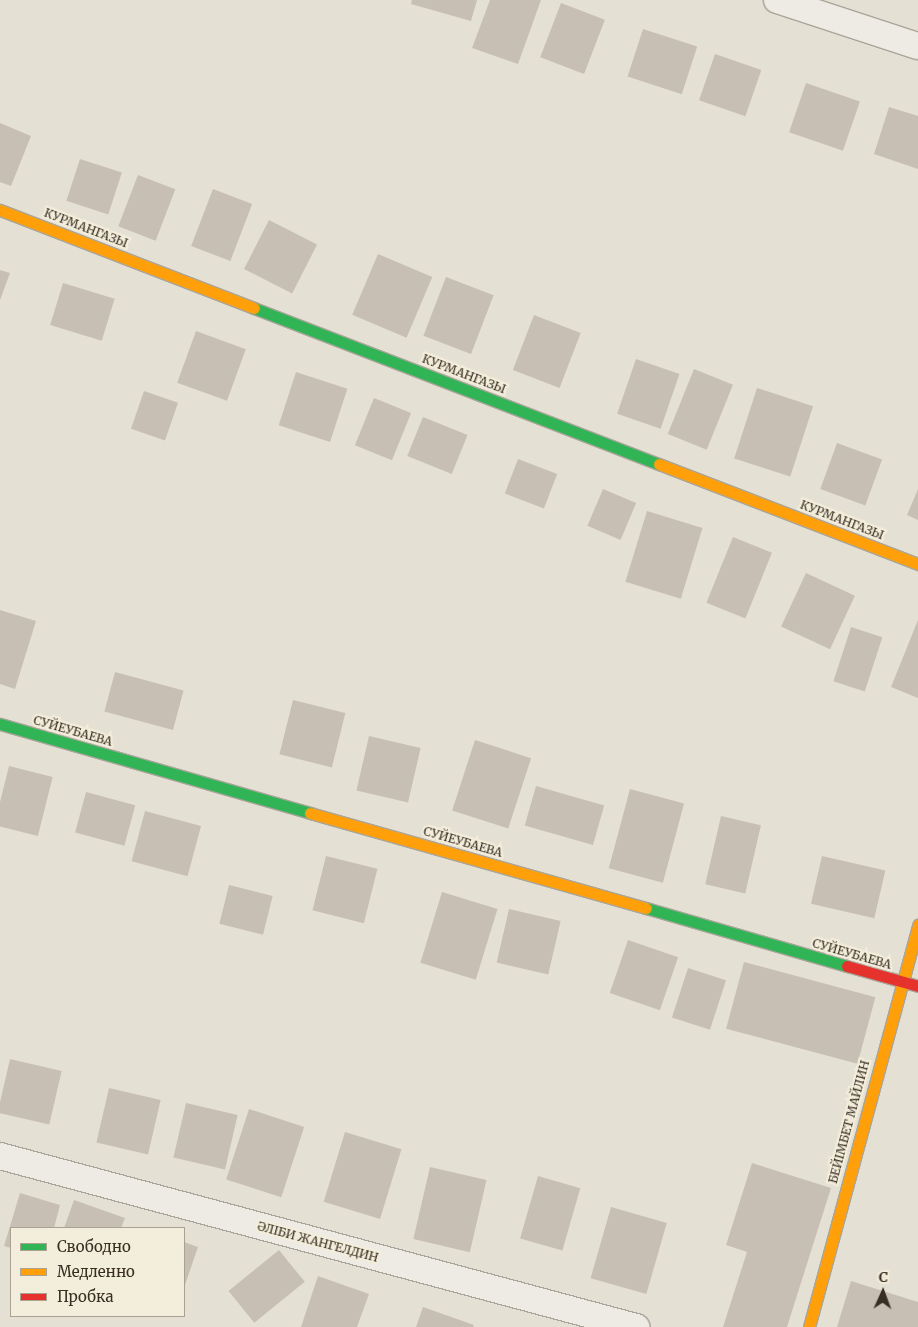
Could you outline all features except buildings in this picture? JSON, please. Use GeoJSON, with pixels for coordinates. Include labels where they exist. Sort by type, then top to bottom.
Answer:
{"type":"FeatureCollection","features":[{"type":"Feature","properties":{"kind":"street"},"geometry":{"type":"LineString","coordinates":[[777,0],[918,46]]}},
{"type":"Feature","properties":{"kind":"street","name":"КУРМАНГАЗЫ"},"geometry":{"type":"LineString","coordinates":[[0,210],[918,564]]}},
{"type":"Feature","properties":{"kind":"street","name":"СУЙЕУБАЕВА"},"geometry":{"type":"LineString","coordinates":[[0,724],[918,986]]}},
{"type":"Feature","properties":{"kind":"street","name":"БЕЙІМБЕТ МАЙЛИН"},"geometry":{"type":"LineString","coordinates":[[809,1327],[918,925]]}},
{"type":"Feature","properties":{"kind":"street","name":"ӘЛІБИ ЖАНГЕЛДИН"},"geometry":{"type":"LineString","coordinates":[[0,1156],[636,1327]]}},
{"type":"Feature","properties":{"kind":"traffic: fast"},"geometry":{"type":"LineString","coordinates":[[254,308],[659,464]]}},
{"type":"Feature","properties":{"kind":"traffic: fast"},"geometry":{"type":"LineString","coordinates":[[0,724],[310,813]]}},
{"type":"Feature","properties":{"kind":"traffic: fast"},"geometry":{"type":"LineString","coordinates":[[646,908],[847,966]]}},
{"type":"Feature","properties":{"kind":"traffic: slow"},"geometry":{"type":"LineString","coordinates":[[0,210],[254,308]]}},
{"type":"Feature","properties":{"kind":"traffic: slow"},"geometry":{"type":"LineString","coordinates":[[659,464],[918,564]]}},
{"type":"Feature","properties":{"kind":"traffic: slow"},"geometry":{"type":"LineString","coordinates":[[310,813],[646,908]]}},
{"type":"Feature","properties":{"kind":"traffic: slow"},"geometry":{"type":"LineString","coordinates":[[809,1327],[918,925]]}},
{"type":"Feature","properties":{"kind":"traffic: jam"},"geometry":{"type":"LineString","coordinates":[[847,966],[918,986]]}}]}
